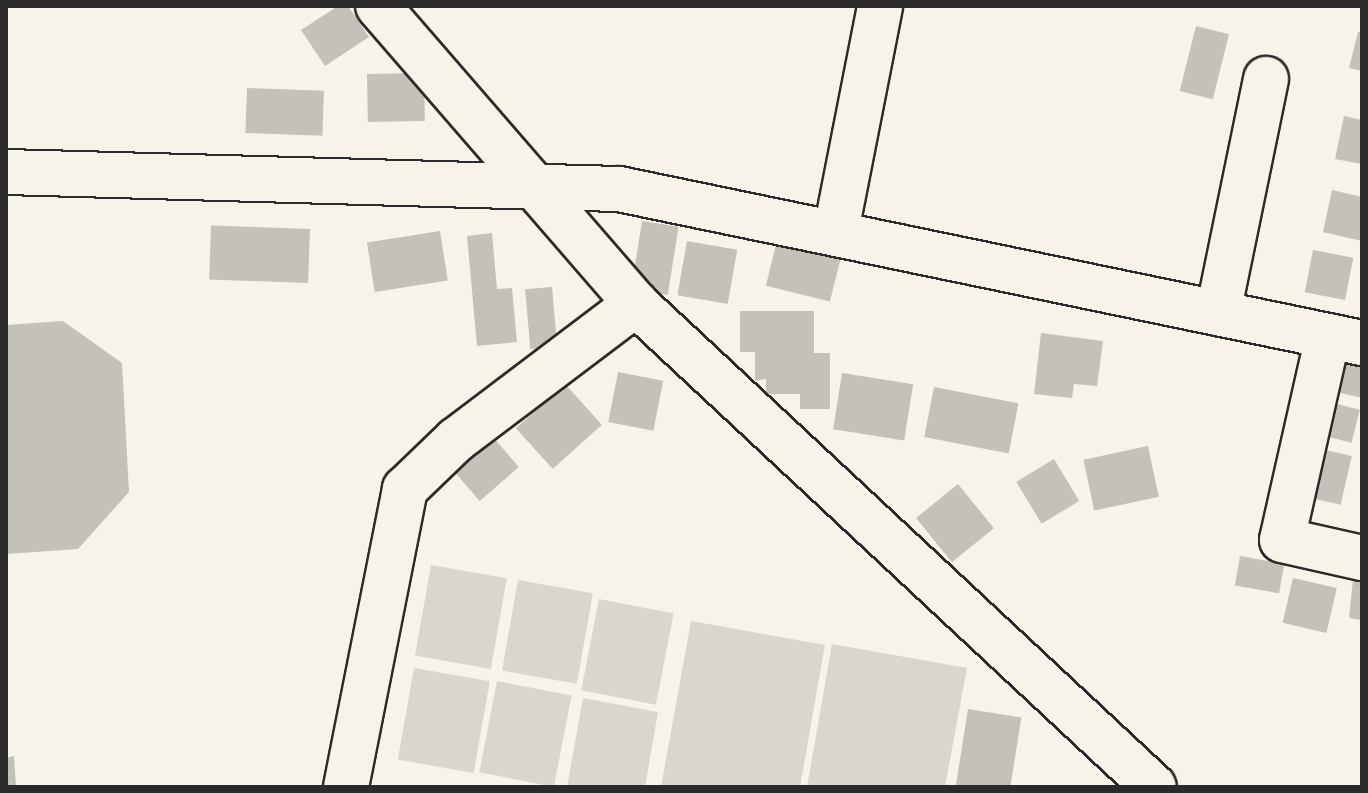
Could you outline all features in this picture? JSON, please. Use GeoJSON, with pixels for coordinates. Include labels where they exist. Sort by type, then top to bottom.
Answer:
{"type":"FeatureCollection","features":[{"type":"Feature","properties":{"kind":"street"},"geometry":{"type":"LineString","coordinates":[[378,6],[535,183],[636,304],[1154,787]]}},
{"type":"Feature","properties":{"kind":"street"},"geometry":{"type":"LineString","coordinates":[[836,231],[880,6]]}},
{"type":"Feature","properties":{"kind":"street"},"geometry":{"type":"LineString","coordinates":[[1218,313],[1266,79]]}},
{"type":"Feature","properties":{"kind":"street"},"geometry":{"type":"LineString","coordinates":[[6,172],[535,183],[619,189],[836,231],[1345,340],[1282,540],[1362,558]]}},
{"type":"Feature","properties":{"kind":"street"},"geometry":{"type":"LineString","coordinates":[[346,787],[405,489],[456,440],[636,304]]}},
{"type":"Feature","properties":{"kind":"shaded area"},"geometry":{"type":"Polygon","coordinates":[[[431,565],[507,578],[491,669],[415,656],[431,565]]]}},
{"type":"Feature","properties":{"kind":"shaded area"},"geometry":{"type":"Polygon","coordinates":[[[518,580],[593,593],[577,684],[502,671],[518,580]]]}},
{"type":"Feature","properties":{"kind":"shaded area"},"geometry":{"type":"Polygon","coordinates":[[[599,599],[674,614],[656,705],[581,690],[599,599]]]}},
{"type":"Feature","properties":{"kind":"shaded area"},"geometry":{"type":"Polygon","coordinates":[[[691,621],[825,645],[800,787],[661,787],[691,621]]]}},
{"type":"Feature","properties":{"kind":"shaded area"},"geometry":{"type":"Polygon","coordinates":[[[832,644],[967,668],[945,787],[807,787],[832,644]]]}},
{"type":"Feature","properties":{"kind":"shaded area"},"geometry":{"type":"Polygon","coordinates":[[[414,668],[490,681],[474,773],[398,760],[414,668]]]}},
{"type":"Feature","properties":{"kind":"shaded area"},"geometry":{"type":"Polygon","coordinates":[[[497,681],[572,696],[554,787],[479,772],[497,681]]]}},
{"type":"Feature","properties":{"kind":"shaded area"},"geometry":{"type":"Polygon","coordinates":[[[583,698],[658,712],[645,787],[567,787],[583,698]]]}},
{"type":"Feature","properties":{"kind":"building"},"geometry":{"type":"Polygon","coordinates":[[[338,6],[348,6],[369,37],[325,66],[301,30],[338,6]]]}},
{"type":"Feature","properties":{"kind":"building"},"geometry":{"type":"Polygon","coordinates":[[[1196,26],[1229,34],[1213,99],[1180,91],[1196,26]]]}},
{"type":"Feature","properties":{"kind":"building"},"geometry":{"type":"Polygon","coordinates":[[[1358,32],[1362,32],[1362,71],[1349,68],[1358,32]]]}},
{"type":"Feature","properties":{"kind":"building"},"geometry":{"type":"Polygon","coordinates":[[[424,73],[425,121],[368,122],[367,74],[424,73]]]}},
{"type":"Feature","properties":{"kind":"building"},"geometry":{"type":"Polygon","coordinates":[[[247,88],[324,91],[322,136],[245,133],[247,88]]]}},
{"type":"Feature","properties":{"kind":"building"},"geometry":{"type":"Polygon","coordinates":[[[1344,116],[1362,120],[1362,164],[1335,159],[1344,116]]]}},
{"type":"Feature","properties":{"kind":"building"},"geometry":{"type":"Polygon","coordinates":[[[1332,190],[1362,197],[1362,241],[1323,232],[1332,190]]]}},
{"type":"Feature","properties":{"kind":"building"},"geometry":{"type":"Polygon","coordinates":[[[642,221],[679,227],[668,295],[631,289],[642,221]]]}},
{"type":"Feature","properties":{"kind":"building"},"geometry":{"type":"Polygon","coordinates":[[[211,226],[310,229],[308,283],[209,280],[211,226]]]}},
{"type":"Feature","properties":{"kind":"building"},"geometry":{"type":"Polygon","coordinates":[[[440,231],[448,280],[375,292],[367,243],[440,231]]]}},
{"type":"Feature","properties":{"kind":"building"},"geometry":{"type":"Polygon","coordinates":[[[492,233],[497,289],[512,288],[517,342],[477,346],[467,236],[492,233]]]}},
{"type":"Feature","properties":{"kind":"building"},"geometry":{"type":"Polygon","coordinates":[[[687,241],[737,250],[728,304],[677,295],[687,241]]]}},
{"type":"Feature","properties":{"kind":"building"},"geometry":{"type":"Polygon","coordinates":[[[777,241],[841,257],[830,302],[766,286],[777,241]]]}},
{"type":"Feature","properties":{"kind":"building"},"geometry":{"type":"Polygon","coordinates":[[[1313,250],[1353,258],[1345,300],[1305,292],[1313,250]]]}},
{"type":"Feature","properties":{"kind":"building"},"geometry":{"type":"Polygon","coordinates":[[[552,287],[557,347],[530,349],[525,289],[552,287]]]}},
{"type":"Feature","properties":{"kind":"building"},"geometry":{"type":"Polygon","coordinates":[[[740,311],[814,311],[814,353],[830,353],[830,409],[800,409],[800,394],[766,394],[766,379],[755,381],[755,352],[740,352],[740,311]]]}},
{"type":"Feature","properties":{"kind":"building"},"geometry":{"type":"Polygon","coordinates":[[[63,321],[122,363],[129,492],[78,549],[6,554],[6,325],[63,321]]]}},
{"type":"Feature","properties":{"kind":"building"},"geometry":{"type":"Polygon","coordinates":[[[1041,333],[1103,341],[1097,386],[1074,384],[1072,398],[1034,394],[1041,333]]]}},
{"type":"Feature","properties":{"kind":"building"},"geometry":{"type":"Polygon","coordinates":[[[1339,358],[1362,363],[1362,398],[1332,391],[1339,358]]]}},
{"type":"Feature","properties":{"kind":"building"},"geometry":{"type":"Polygon","coordinates":[[[618,372],[663,381],[653,431],[608,422],[618,372]]]}},
{"type":"Feature","properties":{"kind":"building"},"geometry":{"type":"Polygon","coordinates":[[[842,373],[913,384],[904,441],[833,429],[842,373]]]}},
{"type":"Feature","properties":{"kind":"building"},"geometry":{"type":"Polygon","coordinates":[[[565,384],[602,425],[553,469],[516,428],[565,384]]]}},
{"type":"Feature","properties":{"kind":"building"},"geometry":{"type":"Polygon","coordinates":[[[934,387],[1018,403],[1009,453],[924,437],[934,387]]]}},
{"type":"Feature","properties":{"kind":"building"},"geometry":{"type":"Polygon","coordinates":[[[1321,400],[1360,410],[1352,443],[1313,433],[1321,400]]]}},
{"type":"Feature","properties":{"kind":"building"},"geometry":{"type":"Polygon","coordinates":[[[492,436],[519,467],[480,501],[453,470],[492,436]]]}},
{"type":"Feature","properties":{"kind":"building"},"geometry":{"type":"Polygon","coordinates":[[[1148,446],[1159,497],[1094,511],[1083,460],[1148,446]]]}},
{"type":"Feature","properties":{"kind":"building"},"geometry":{"type":"Polygon","coordinates":[[[1308,446],[1352,456],[1341,505],[1297,495],[1308,446]]]}},
{"type":"Feature","properties":{"kind":"building"},"geometry":{"type":"Polygon","coordinates":[[[1054,459],[1079,501],[1042,524],[1016,482],[1054,459]]]}},
{"type":"Feature","properties":{"kind":"building"},"geometry":{"type":"Polygon","coordinates":[[[958,484],[994,528],[952,562],[916,518],[958,484]]]}},
{"type":"Feature","properties":{"kind":"building"},"geometry":{"type":"Polygon","coordinates":[[[1240,556],[1284,564],[1279,593],[1235,586],[1240,556]]]}},
{"type":"Feature","properties":{"kind":"building"},"geometry":{"type":"Polygon","coordinates":[[[1293,578],[1337,588],[1326,633],[1283,623],[1293,578]]]}},
{"type":"Feature","properties":{"kind":"building"},"geometry":{"type":"Polygon","coordinates":[[[1353,579],[1362,580],[1362,620],[1349,618],[1353,579]]]}},
{"type":"Feature","properties":{"kind":"building"},"geometry":{"type":"Polygon","coordinates":[[[968,709],[1021,717],[1010,787],[956,787],[968,709]]]}},
{"type":"Feature","properties":{"kind":"building"},"geometry":{"type":"Polygon","coordinates":[[[14,756],[16,787],[6,787],[6,758],[14,756]]]}}]}
